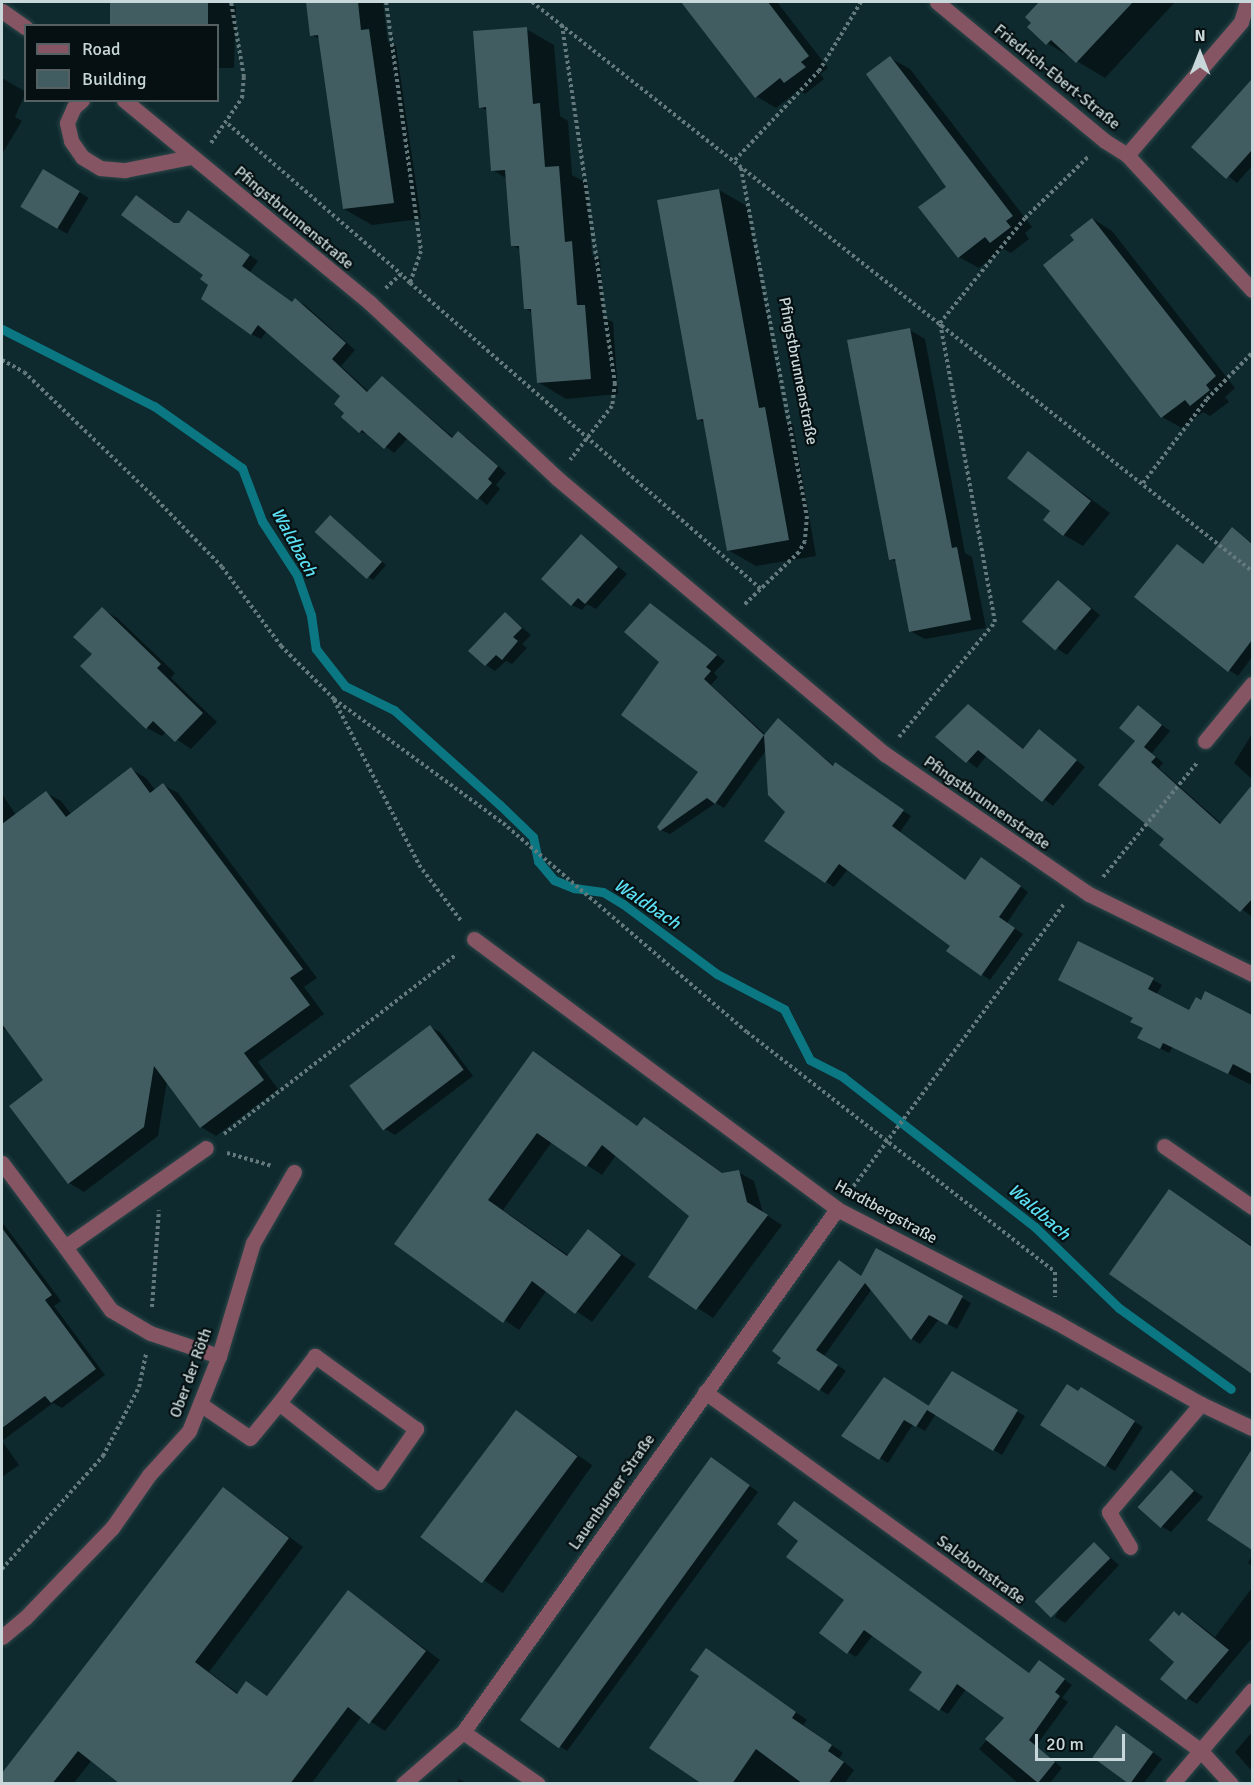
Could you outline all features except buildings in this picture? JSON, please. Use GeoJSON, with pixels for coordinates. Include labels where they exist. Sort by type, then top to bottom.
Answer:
{"type":"FeatureCollection","features":[{"type":"Feature","properties":{"kind":"street","name":"Friedrich-Ebert-Straße"},"geometry":{"type":"LineString","coordinates":[[937,2],[1105,141],[1127,154],[1252,290]]}},
{"type":"Feature","properties":{"kind":"street"},"geometry":{"type":"LineString","coordinates":[[1127,154],[1241,22],[1247,2]]}},
{"type":"Feature","properties":{"kind":"street"},"geometry":{"type":"LineString","coordinates":[[2,11],[24,27]]}},
{"type":"Feature","properties":{"kind":"street"},"geometry":{"type":"LineString","coordinates":[[80,102],[74,107],[67,123],[71,141],[82,157],[100,168],[125,170],[193,159]]}},
{"type":"Feature","properties":{"kind":"street","name":"Pfingstbrunnenstraße"},"geometry":{"type":"LineString","coordinates":[[126,102],[370,303],[556,477],[885,754],[1083,890],[1252,974]]}},
{"type":"Feature","properties":{"kind":"street"},"geometry":{"type":"LineString","coordinates":[[1205,741],[1252,684]]}},
{"type":"Feature","properties":{"kind":"street","name":"Hardtbergstraße"},"geometry":{"type":"LineString","coordinates":[[474,939],[837,1209],[1056,1322],[1201,1404],[1252,1428]]}},
{"type":"Feature","properties":{"kind":"street"},"geometry":{"type":"LineString","coordinates":[[1164,1146],[1252,1207]]}},
{"type":"Feature","properties":{"kind":"street"},"geometry":{"type":"LineString","coordinates":[[65,1247],[206,1148]]}},
{"type":"Feature","properties":{"kind":"street"},"geometry":{"type":"LineString","coordinates":[[2,1163],[111,1310],[150,1333],[219,1356]]}},
{"type":"Feature","properties":{"kind":"street","name":"Ober der Röth"},"geometry":{"type":"LineString","coordinates":[[2,1637],[112,1528],[149,1475],[189,1431],[219,1356],[253,1243],[294,1172]]}},
{"type":"Feature","properties":{"kind":"street","name":"Lauenburger Straße"},"geometry":{"type":"LineString","coordinates":[[403,1784],[463,1732],[837,1209]]}},
{"type":"Feature","properties":{"kind":"street"},"geometry":{"type":"LineString","coordinates":[[200,1404],[250,1438],[315,1356],[416,1429],[379,1482],[279,1403]]}},
{"type":"Feature","properties":{"kind":"street","name":"Salzbornstraße"},"geometry":{"type":"LineString","coordinates":[[705,1392],[1200,1750],[1231,1784]]}},
{"type":"Feature","properties":{"kind":"street"},"geometry":{"type":"LineString","coordinates":[[1130,1547],[1109,1512],[1201,1404]]}},
{"type":"Feature","properties":{"kind":"street"},"geometry":{"type":"LineString","coordinates":[[1172,1784],[1252,1690]]}},
{"type":"Feature","properties":{"kind":"street"},"geometry":{"type":"LineString","coordinates":[[463,1732],[538,1784]]}},
{"type":"Feature","properties":{"kind":"path"},"geometry":{"type":"LineString","coordinates":[[193,159],[228,124],[242,98],[244,77],[231,2]]}},
{"type":"Feature","properties":{"kind":"path"},"geometry":{"type":"LineString","coordinates":[[386,2],[420,239],[421,251],[410,282]]}},
{"type":"Feature","properties":{"kind":"path"},"geometry":{"type":"LineString","coordinates":[[533,2],[1252,571]]}},
{"type":"Feature","properties":{"kind":"path"},"geometry":{"type":"LineString","coordinates":[[735,160],[819,71],[861,2]]}},
{"type":"Feature","properties":{"kind":"path"},"geometry":{"type":"LineString","coordinates":[[556,477],[612,406],[615,383],[562,25]]}},
{"type":"Feature","properties":{"kind":"path"},"geometry":{"type":"LineString","coordinates":[[228,124],[760,589]]}},
{"type":"Feature","properties":{"kind":"path"},"geometry":{"type":"LineString","coordinates":[[885,754],[995,622],[940,323],[1025,218],[1105,141]]}},
{"type":"Feature","properties":{"kind":"path","name":"Pfingstbrunnenstraße"},"geometry":{"type":"LineString","coordinates":[[727,623],[799,552],[805,540],[807,516],[741,168]]}},
{"type":"Feature","properties":{"kind":"path"},"geometry":{"type":"LineString","coordinates":[[370,303],[401,274]]}},
{"type":"Feature","properties":{"kind":"path"},"geometry":{"type":"LineString","coordinates":[[1143,483],[1207,399],[1252,353]]}},
{"type":"Feature","properties":{"kind":"path"},"geometry":{"type":"LineString","coordinates":[[2,360],[24,372],[153,496],[222,567],[281,646],[334,699],[503,823],[747,1032],[887,1138],[1055,1272],[1056,1322]]}},
{"type":"Feature","properties":{"kind":"path"},"geometry":{"type":"LineString","coordinates":[[206,1148],[442,968],[474,939],[419,865],[334,699]]}},
{"type":"Feature","properties":{"kind":"path"},"geometry":{"type":"LineString","coordinates":[[837,1209],[887,1138],[1083,890],[1199,761],[1205,741]]}},
{"type":"Feature","properties":{"kind":"path"},"geometry":{"type":"LineString","coordinates":[[206,1148],[294,1172]]}},
{"type":"Feature","properties":{"kind":"path"},"geometry":{"type":"LineString","coordinates":[[2,1569],[103,1456],[139,1387],[150,1333],[161,1179]]}},
{"type":"Feature","properties":{"kind":"waterway","name":"Waldbach"},"geometry":{"type":"LineString","coordinates":[[2,329],[154,406],[242,468],[262,521],[297,575],[311,615],[316,649],[345,686],[394,710],[533,837],[538,861],[554,880],[574,888],[603,892],[623,904],[717,974],[784,1009],[810,1060],[843,1077],[1035,1227],[1119,1308],[1231,1389]]}}]}
